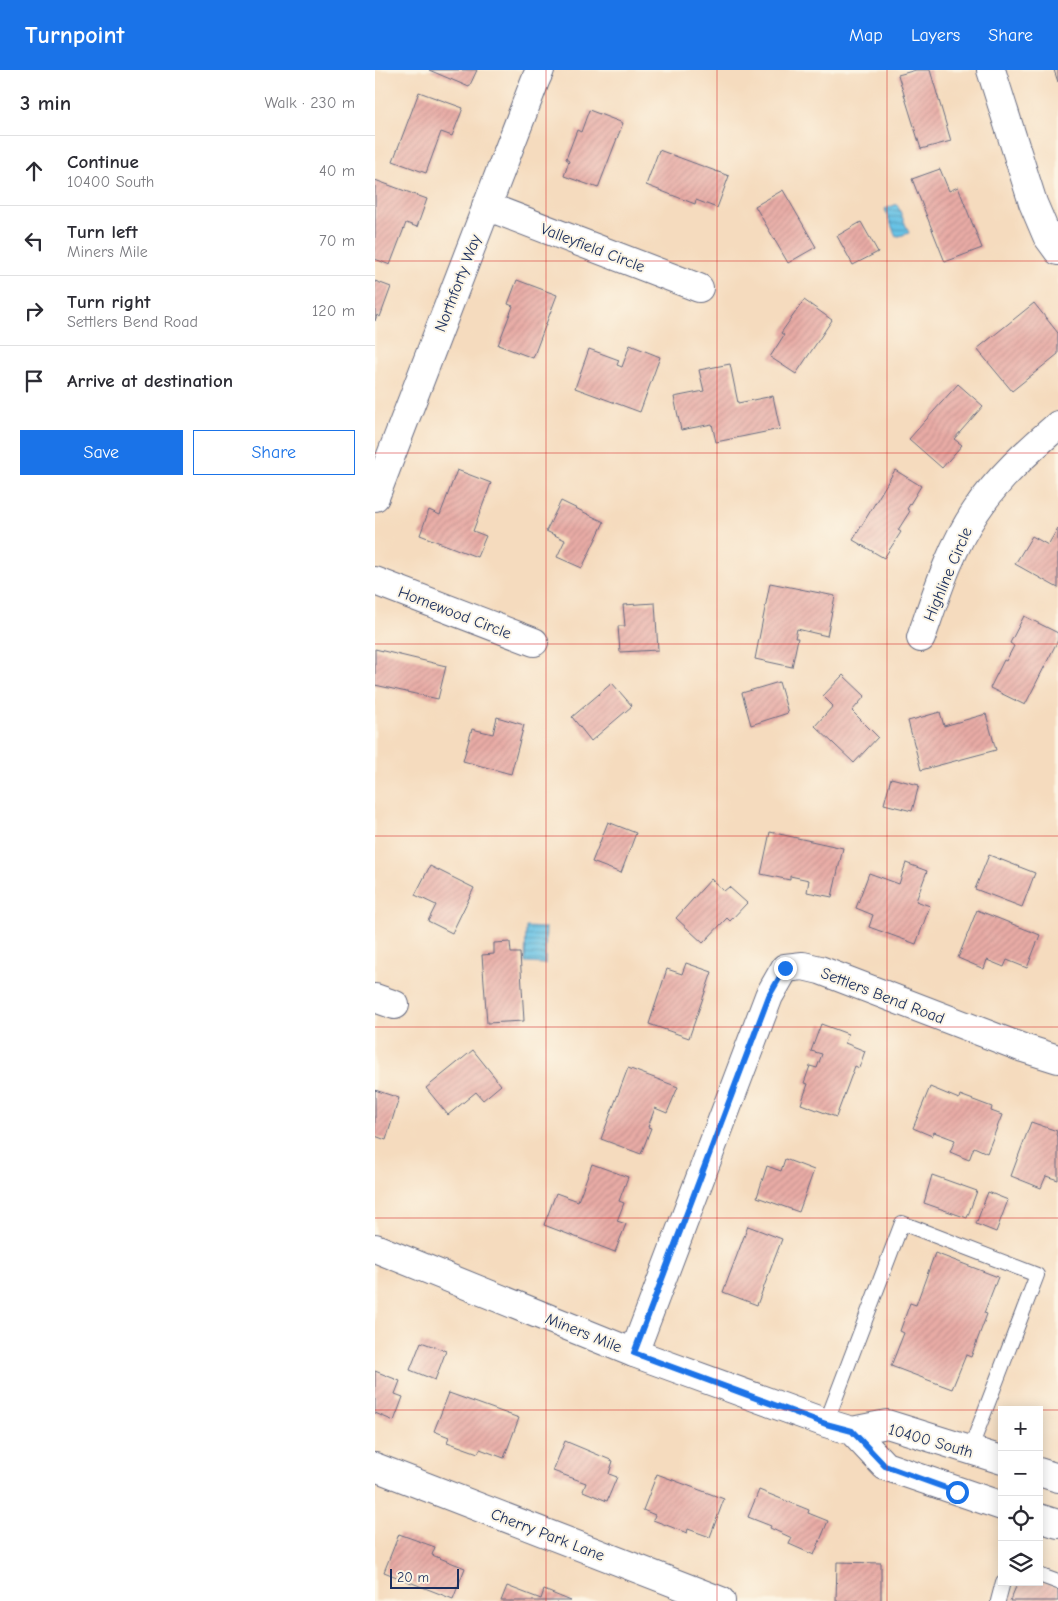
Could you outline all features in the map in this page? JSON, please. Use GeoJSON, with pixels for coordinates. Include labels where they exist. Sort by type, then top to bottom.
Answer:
{"type":"FeatureCollection","features":[{"type":"Feature","properties":{"kind":"street","name":"Northforty Way"},"geometry":{"type":"LineString","coordinates":[[375,497],[486,206],[541,70]]}},
{"type":"Feature","properties":{"kind":"street"},"geometry":{"type":"LineString","coordinates":[[991,70],[1033,204],[1047,236],[1058,252]]}},
{"type":"Feature","properties":{"kind":"street","name":"Valleyfield Circle"},"geometry":{"type":"LineString","coordinates":[[486,206],[699,288]]}},
{"type":"Feature","properties":{"kind":"street","name":"Highline Circle"},"geometry":{"type":"LineString","coordinates":[[921,638],[955,547],[975,511],[1007,472],[1058,425]]}},
{"type":"Feature","properties":{"kind":"street","name":"Homewood Circle"},"geometry":{"type":"LineString","coordinates":[[375,581],[534,642]]}},
{"type":"Feature","properties":{"kind":"street","name":"Settlers Bend Road"},"geometry":{"type":"LineString","coordinates":[[634,1353],[769,996],[785,968],[803,966],[819,970],[1023,1048],[1058,1059]]}},
{"type":"Feature","properties":{"kind":"street","name":"Miners Mile"},"geometry":{"type":"LineString","coordinates":[[375,1248],[634,1353],[826,1424],[852,1431]]}},
{"type":"Feature","properties":{"kind":"street","name":"10400 South"},"geometry":{"type":"LineString","coordinates":[[852,1431],[887,1424],[998,1459]]}},
{"type":"Feature","properties":{"kind":"street","name":"10400 South"},"geometry":{"type":"LineString","coordinates":[[852,1431],[885,1466],[998,1505]]}},
{"type":"Feature","properties":{"kind":"street","name":"Cherry Park Lane"},"geometry":{"type":"LineString","coordinates":[[375,1468],[721,1601]]}},
{"type":"Feature","properties":{"kind":"street"},"geometry":{"type":"LineString","coordinates":[[1043,1473],[1058,1478]]}},
{"type":"Feature","properties":{"kind":"street"},"geometry":{"type":"LineString","coordinates":[[1043,1519],[1058,1524]]}},
{"type":"Feature","properties":{"kind":"lane"},"geometry":{"type":"LineString","coordinates":[[826,1424],[902,1222],[1037,1275],[970,1450]]}},
{"type":"Feature","properties":{"kind":"lane"},"geometry":{"type":"LineString","coordinates":[[1043,1576],[1058,1582]]}},
{"type":"Feature","properties":{"kind":"lane"},"geometry":{"type":"LineString","coordinates":[[998,1601],[1002,1586]]}},
{"type":"Feature","properties":{"kind":"water"},"geometry":{"type":"Polygon","coordinates":[[[897,204],[909,233],[896,237],[885,209],[897,204]]]}},
{"type":"Feature","properties":{"kind":"water"},"geometry":{"type":"Polygon","coordinates":[[[526,927],[546,928],[545,964],[525,963],[526,927]]]}},
{"type":"Feature","properties":{"kind":"building"},"geometry":{"type":"Polygon","coordinates":[[[429,70],[477,70],[469,87],[429,70]]]}},
{"type":"Feature","properties":{"kind":"building"},"geometry":{"type":"Polygon","coordinates":[[[916,70],[930,70],[951,141],[921,149],[898,75],[916,70]]]}},
{"type":"Feature","properties":{"kind":"building"},"geometry":{"type":"Polygon","coordinates":[[[1054,70],[1058,70],[1058,82],[1054,70]]]}},
{"type":"Feature","properties":{"kind":"building"},"geometry":{"type":"Polygon","coordinates":[[[419,92],[463,108],[452,136],[441,132],[426,173],[393,161],[419,92]]]}},
{"type":"Feature","properties":{"kind":"building"},"geometry":{"type":"Polygon","coordinates":[[[589,110],[623,123],[598,188],[564,176],[569,161],[566,159],[577,130],[581,132],[589,110]]]}},
{"type":"Feature","properties":{"kind":"building"},"geometry":{"type":"Polygon","coordinates":[[[659,150],[729,176],[717,208],[696,200],[695,204],[646,185],[659,150]]]}},
{"type":"Feature","properties":{"kind":"building"},"geometry":{"type":"Polygon","coordinates":[[[940,169],[949,191],[958,187],[982,248],[945,262],[912,179],[940,169]]]}},
{"type":"Feature","properties":{"kind":"building"},"geometry":{"type":"Polygon","coordinates":[[[375,180],[427,199],[417,227],[406,223],[390,265],[375,259],[375,180]]]}},
{"type":"Feature","properties":{"kind":"building"},"geometry":{"type":"Polygon","coordinates":[[[783,190],[816,247],[788,263],[755,206],[783,190]]]}},
{"type":"Feature","properties":{"kind":"building"},"geometry":{"type":"Polygon","coordinates":[[[861,222],[878,252],[853,265],[837,236],[861,222]]]}},
{"type":"Feature","properties":{"kind":"building"},"geometry":{"type":"Polygon","coordinates":[[[517,280],[557,295],[533,358],[498,345],[513,306],[508,304],[517,280]]]}},
{"type":"Feature","properties":{"kind":"building"},"geometry":{"type":"Polygon","coordinates":[[[375,281],[391,287],[380,317],[377,315],[375,321],[375,281]]]}},
{"type":"Feature","properties":{"kind":"building"},"geometry":{"type":"Polygon","coordinates":[[[804,300],[832,320],[796,374],[770,357],[784,335],[781,333],[804,300]]]}},
{"type":"Feature","properties":{"kind":"building"},"geometry":{"type":"Polygon","coordinates":[[[1034,303],[1058,333],[1058,354],[1012,391],[977,349],[1034,303]]]}},
{"type":"Feature","properties":{"kind":"building"},"geometry":{"type":"Polygon","coordinates":[[[630,345],[660,357],[640,412],[575,388],[589,349],[619,360],[617,365],[622,367],[630,345]]]}},
{"type":"Feature","properties":{"kind":"building"},"geometry":{"type":"Polygon","coordinates":[[[730,364],[738,403],[773,396],[780,429],[716,442],[712,424],[681,430],[674,397],[704,391],[699,370],[730,364]]]}},
{"type":"Feature","properties":{"kind":"building"},"geometry":{"type":"Polygon","coordinates":[[[958,384],[983,406],[954,439],[962,445],[942,468],[909,439],[958,384]]]}},
{"type":"Feature","properties":{"kind":"building"},"geometry":{"type":"Polygon","coordinates":[[[457,470],[491,483],[473,531],[486,536],[477,557],[420,535],[429,510],[440,515],[457,470]]]}},
{"type":"Feature","properties":{"kind":"building"},"geometry":{"type":"Polygon","coordinates":[[[895,470],[921,486],[907,509],[910,511],[898,530],[901,532],[884,558],[853,540],[895,470]]]}},
{"type":"Feature","properties":{"kind":"building"},"geometry":{"type":"Polygon","coordinates":[[[561,501],[604,522],[582,568],[557,557],[565,540],[546,531],[561,501]]]}},
{"type":"Feature","properties":{"kind":"building"},"geometry":{"type":"Polygon","coordinates":[[[1058,528],[1058,588],[1015,564],[1032,536],[1048,545],[1058,528]]]}},
{"type":"Feature","properties":{"kind":"building"},"geometry":{"type":"Polygon","coordinates":[[[770,583],[835,596],[827,636],[797,629],[795,638],[798,638],[792,667],[755,659],[770,583]]]}},
{"type":"Feature","properties":{"kind":"building"},"geometry":{"type":"Polygon","coordinates":[[[655,603],[658,650],[620,652],[618,626],[625,626],[623,605],[655,603]]]}},
{"type":"Feature","properties":{"kind":"building"},"geometry":{"type":"Polygon","coordinates":[[[1024,616],[1058,633],[1058,640],[1025,705],[990,688],[1004,660],[1006,661],[1014,646],[1010,643],[1024,616]]]}},
{"type":"Feature","properties":{"kind":"building"},"geometry":{"type":"Polygon","coordinates":[[[375,649],[446,666],[438,699],[375,685],[375,649]]]}},
{"type":"Feature","properties":{"kind":"building"},"geometry":{"type":"Polygon","coordinates":[[[843,675],[865,696],[852,711],[878,737],[854,763],[815,726],[833,706],[823,696],[843,675]]]}},
{"type":"Feature","properties":{"kind":"building"},"geometry":{"type":"Polygon","coordinates":[[[779,682],[788,713],[751,725],[742,693],[779,682]]]}},
{"type":"Feature","properties":{"kind":"building"},"geometry":{"type":"Polygon","coordinates":[[[612,683],[632,706],[591,741],[572,717],[612,683]]]}},
{"type":"Feature","properties":{"kind":"building"},"geometry":{"type":"Polygon","coordinates":[[[940,712],[944,726],[986,714],[996,750],[921,770],[908,721],[940,712]]]}},
{"type":"Feature","properties":{"kind":"building"},"geometry":{"type":"Polygon","coordinates":[[[497,717],[524,725],[511,774],[463,761],[472,729],[493,734],[497,717]]]}},
{"type":"Feature","properties":{"kind":"building"},"geometry":{"type":"Polygon","coordinates":[[[891,778],[919,785],[912,811],[884,804],[891,778]]]}},
{"type":"Feature","properties":{"kind":"building"},"geometry":{"type":"Polygon","coordinates":[[[608,822],[636,833],[621,873],[592,862],[608,822]]]}},
{"type":"Feature","properties":{"kind":"building"},"geometry":{"type":"Polygon","coordinates":[[[770,832],[843,848],[832,897],[807,892],[809,880],[790,876],[790,880],[761,874],[770,832]]]}},
{"type":"Feature","properties":{"kind":"building"},"geometry":{"type":"Polygon","coordinates":[[[989,855],[1035,873],[1022,907],[975,889],[989,855]]]}},
{"type":"Feature","properties":{"kind":"building"},"geometry":{"type":"Polygon","coordinates":[[[906,863],[927,871],[916,901],[930,906],[916,944],[869,927],[873,915],[856,908],[869,873],[899,884],[906,863]]]}},
{"type":"Feature","properties":{"kind":"building"},"geometry":{"type":"Polygon","coordinates":[[[430,866],[474,888],[452,933],[428,921],[436,905],[415,895],[430,866]]]}},
{"type":"Feature","properties":{"kind":"building"},"geometry":{"type":"Polygon","coordinates":[[[711,879],[724,891],[729,887],[747,903],[730,921],[727,918],[703,943],[676,918],[711,879]]]}},
{"type":"Feature","properties":{"kind":"building"},"geometry":{"type":"Polygon","coordinates":[[[977,910],[1040,935],[1027,968],[1007,960],[1004,967],[987,960],[984,969],[958,958],[977,910]]]}},
{"type":"Feature","properties":{"kind":"building"},"geometry":{"type":"Polygon","coordinates":[[[510,942],[511,953],[520,953],[524,1021],[487,1023],[482,955],[494,954],[494,943],[510,942]]]}},
{"type":"Feature","properties":{"kind":"building"},"geometry":{"type":"Polygon","coordinates":[[[686,963],[712,972],[689,1038],[649,1024],[667,969],[682,974],[686,963]]]}},
{"type":"Feature","properties":{"kind":"building"},"geometry":{"type":"Polygon","coordinates":[[[821,1024],[848,1034],[845,1043],[865,1051],[859,1068],[855,1066],[836,1117],[801,1104],[808,1084],[804,1083],[810,1066],[817,1068],[822,1054],[811,1051],[821,1024]]]}},
{"type":"Feature","properties":{"kind":"building"},"geometry":{"type":"Polygon","coordinates":[[[473,1050],[501,1085],[483,1100],[476,1092],[448,1115],[426,1088],[473,1050]]]}},
{"type":"Feature","properties":{"kind":"building"},"geometry":{"type":"Polygon","coordinates":[[[628,1068],[678,1087],[667,1113],[655,1108],[648,1127],[651,1128],[641,1154],[601,1139],[628,1068]]]}},
{"type":"Feature","properties":{"kind":"building"},"geometry":{"type":"Polygon","coordinates":[[[930,1087],[959,1099],[960,1095],[992,1107],[991,1111],[1002,1115],[987,1153],[974,1147],[969,1160],[950,1152],[955,1140],[934,1132],[932,1136],[913,1128],[930,1087]]]}},
{"type":"Feature","properties":{"kind":"building"},"geometry":{"type":"Polygon","coordinates":[[[375,1090],[399,1098],[386,1140],[375,1136],[375,1090]]]}},
{"type":"Feature","properties":{"kind":"building"},"geometry":{"type":"Polygon","coordinates":[[[1031,1122],[1057,1131],[1056,1135],[1058,1136],[1058,1180],[1046,1176],[1041,1188],[1011,1176],[1031,1122]]]}},
{"type":"Feature","properties":{"kind":"building"},"geometry":{"type":"Polygon","coordinates":[[[785,1159],[814,1170],[799,1212],[757,1197],[767,1166],[781,1171],[785,1159]]]}},
{"type":"Feature","properties":{"kind":"building"},"geometry":{"type":"Polygon","coordinates":[[[592,1164],[628,1177],[619,1201],[624,1203],[617,1221],[626,1224],[615,1252],[544,1225],[556,1193],[578,1201],[592,1164]]]}},
{"type":"Feature","properties":{"kind":"building"},"geometry":{"type":"Polygon","coordinates":[[[932,1175],[977,1191],[967,1218],[924,1203],[932,1175]]]}},
{"type":"Feature","properties":{"kind":"building"},"geometry":{"type":"Polygon","coordinates":[[[988,1192],[1008,1200],[996,1232],[976,1224],[988,1192]]]}},
{"type":"Feature","properties":{"kind":"building"},"geometry":{"type":"Polygon","coordinates":[[[748,1226],[782,1239],[757,1305],[723,1292],[748,1226]]]}},
{"type":"Feature","properties":{"kind":"building"},"geometry":{"type":"Polygon","coordinates":[[[935,1253],[998,1277],[984,1313],[987,1314],[971,1357],[966,1355],[952,1389],[891,1366],[904,1333],[900,1331],[910,1303],[916,1305],[935,1253]]]}},
{"type":"Feature","properties":{"kind":"building"},"geometry":{"type":"Polygon","coordinates":[[[421,1342],[446,1351],[435,1380],[410,1370],[421,1342]]]}},
{"type":"Feature","properties":{"kind":"building"},"geometry":{"type":"Polygon","coordinates":[[[375,1371],[400,1381],[395,1394],[403,1397],[394,1421],[375,1413],[375,1371]]]}},
{"type":"Feature","properties":{"kind":"building"},"geometry":{"type":"Polygon","coordinates":[[[449,1393],[519,1418],[504,1458],[480,1449],[478,1453],[447,1442],[449,1437],[434,1431],[449,1393]]]}},
{"type":"Feature","properties":{"kind":"building"},"geometry":{"type":"Polygon","coordinates":[[[565,1441],[613,1461],[609,1474],[617,1477],[607,1501],[583,1491],[586,1483],[553,1471],[565,1441]]]}},
{"type":"Feature","properties":{"kind":"building"},"geometry":{"type":"Polygon","coordinates":[[[657,1474],[724,1499],[710,1537],[688,1529],[687,1533],[653,1520],[655,1515],[643,1510],[657,1474]]]}},
{"type":"Feature","properties":{"kind":"building"},"geometry":{"type":"Polygon","coordinates":[[[759,1490],[809,1510],[808,1513],[828,1521],[814,1555],[789,1544],[792,1538],[770,1528],[771,1526],[748,1517],[759,1490]]]}},
{"type":"Feature","properties":{"kind":"building"},"geometry":{"type":"Polygon","coordinates":[[[399,1534],[435,1547],[432,1555],[465,1568],[453,1599],[384,1572],[399,1534]]]}},
{"type":"Feature","properties":{"kind":"building"},"geometry":{"type":"Polygon","coordinates":[[[837,1562],[881,1563],[881,1601],[836,1601],[837,1562]]]}},
{"type":"Feature","properties":{"kind":"building"},"geometry":{"type":"Polygon","coordinates":[[[1043,1583],[1058,1588],[1058,1601],[1010,1601],[1016,1586],[1043,1586],[1043,1583]]]}},
{"type":"Feature","properties":{"kind":"building"},"geometry":{"type":"Polygon","coordinates":[[[507,1586],[541,1599],[544,1590],[571,1601],[501,1601],[507,1586]]]}},
{"type":"Feature","properties":{"kind":"route"},"geometry":{"type":"LineString","coordinates":[[785,968],[769,996],[634,1353],[826,1424],[852,1431],[885,1466],[957,1492]]}}]}
